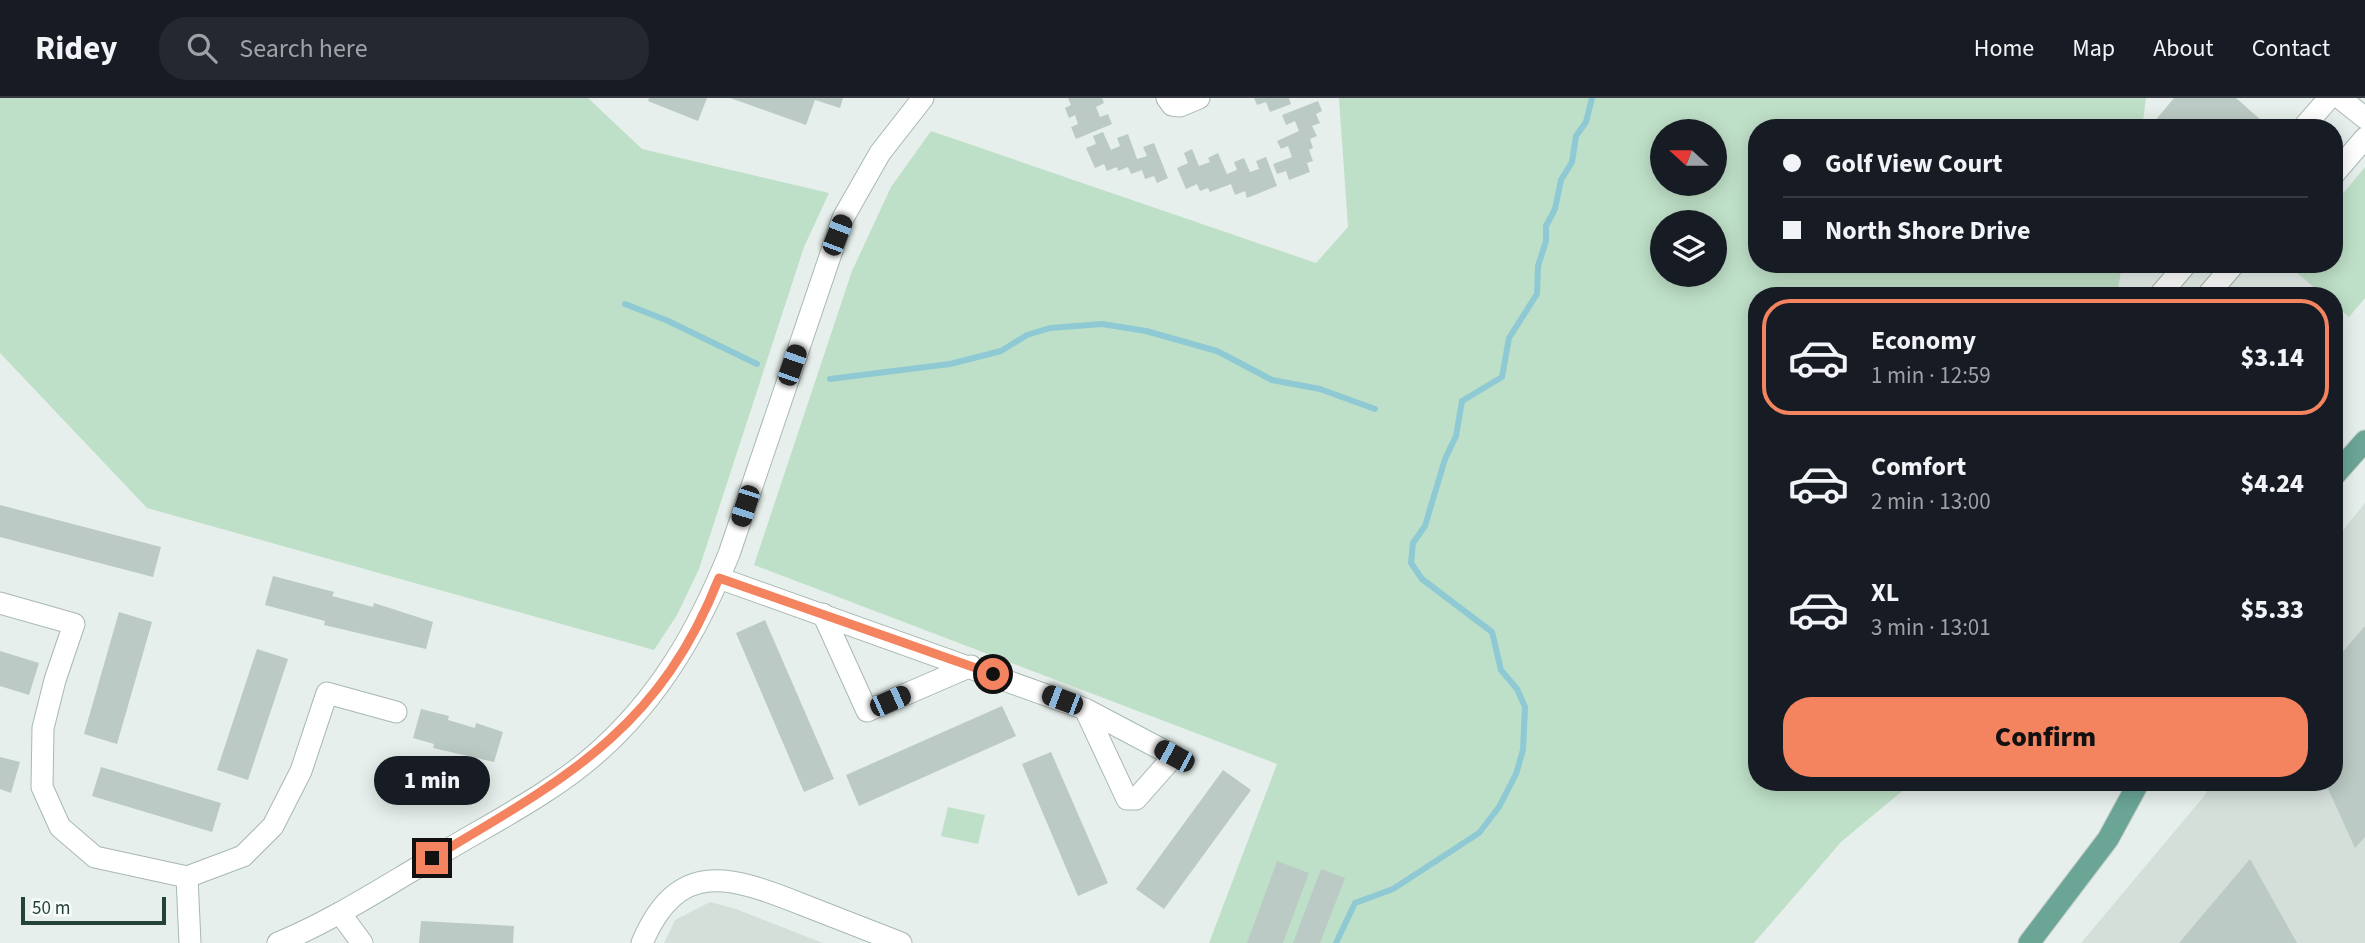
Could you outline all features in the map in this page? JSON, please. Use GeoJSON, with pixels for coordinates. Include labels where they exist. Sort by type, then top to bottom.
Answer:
{"type":"FeatureCollection","features":[{"type":"Feature","properties":{"kind":"main road"},"geometry":{"type":"LineString","coordinates":[[2343,467],[2365,441]]}},
{"type":"Feature","properties":{"kind":"main road"},"geometry":{"type":"LineString","coordinates":[[2029,943],[2108,839],[2134,791]]}},
{"type":"Feature","properties":{"kind":"street"},"geometry":{"type":"LineString","coordinates":[[278,943],[340,913],[547,790],[598,752],[659,687],[685,650],[719,578],[844,218],[880,153],[923,98]]}},
{"type":"Feature","properties":{"kind":"street"},"geometry":{"type":"LineString","coordinates":[[1167,98],[1172,105],[1180,106],[1199,98]]}},
{"type":"Feature","properties":{"kind":"street"},"geometry":{"type":"LineString","coordinates":[[2311,119],[2329,98]]}},
{"type":"Feature","properties":{"kind":"street"},"geometry":{"type":"LineString","coordinates":[[2340,98],[2365,118]]}},
{"type":"Feature","properties":{"kind":"street"},"geometry":{"type":"LineString","coordinates":[[2343,164],[2365,138]]}},
{"type":"Feature","properties":{"kind":"street"},"geometry":{"type":"LineString","coordinates":[[2167,287],[2178,273]]}},
{"type":"Feature","properties":{"kind":"street"},"geometry":{"type":"LineString","coordinates":[[2215,287],[2226,273]]}},
{"type":"Feature","properties":{"kind":"street"},"geometry":{"type":"LineString","coordinates":[[719,578],[1085,709],[1174,756],[1136,799],[1127,799],[1085,709]]}},
{"type":"Feature","properties":{"kind":"street"},"geometry":{"type":"LineString","coordinates":[[0,603],[74,624],[55,680],[43,728],[42,787],[60,827],[95,857],[187,877],[243,856],[274,826],[301,771],[327,693],[396,712]]}},
{"type":"Feature","properties":{"kind":"street"},"geometry":{"type":"LineString","coordinates":[[823,614],[867,711],[971,666]]}},
{"type":"Feature","properties":{"kind":"street"},"geometry":{"type":"LineString","coordinates":[[187,877],[190,943]]}},
{"type":"Feature","properties":{"kind":"street"},"geometry":{"type":"LineString","coordinates":[[642,943],[652,919],[664,903],[680,890],[716,879],[748,883],[901,943]]}},
{"type":"Feature","properties":{"kind":"street"},"geometry":{"type":"LineString","coordinates":[[340,913],[362,943]]}},
{"type":"Feature","properties":{"kind":"shaded area"},"geometry":{"type":"Polygon","coordinates":[[[2365,503],[2365,943],[2081,943],[2207,791],[2343,791],[2343,530],[2365,503]]]}},
{"type":"Feature","properties":{"kind":"shaded area"},"geometry":{"type":"Polygon","coordinates":[[[710,902],[736,909],[823,943],[664,943],[675,920],[710,902]]]}},
{"type":"Feature","properties":{"kind":"green space"},"geometry":{"type":"Polygon","coordinates":[[[0,98],[588,98],[642,149],[829,193],[804,247],[699,569],[677,615],[654,650],[147,508],[0,353],[0,98]]]}},
{"type":"Feature","properties":{"kind":"green space"},"geometry":{"type":"Polygon","coordinates":[[[1339,98],[2146,98],[2143,119],[1748,119],[1748,273],[2121,273],[2118,287],[1748,287],[1748,791],[1902,791],[1841,842],[1754,943],[1209,943],[1277,764],[754,565],[852,271],[891,187],[931,131],[1316,263],[1348,227],[1339,98]]]}},
{"type":"Feature","properties":{"kind":"green space"},"geometry":{"type":"Polygon","coordinates":[[[2365,167],[2365,298],[2349,317],[2343,312],[2343,287],[2314,287],[2297,273],[2343,273],[2343,193],[2365,167]]]}},
{"type":"Feature","properties":{"kind":"green space"},"geometry":{"type":"Polygon","coordinates":[[[948,807],[985,815],[978,844],[941,836],[948,807]]]}},
{"type":"Feature","properties":{"kind":"building"},"geometry":{"type":"Polygon","coordinates":[[[649,98],[707,98],[698,121],[648,101],[649,98]]]}},
{"type":"Feature","properties":{"kind":"building"},"geometry":{"type":"Polygon","coordinates":[[[730,98],[843,98],[840,108],[815,100],[806,125],[730,98]]]}},
{"type":"Feature","properties":{"kind":"building"},"geometry":{"type":"Polygon","coordinates":[[[1068,98],[1102,98],[1104,103],[1096,107],[1100,117],[1108,114],[1112,124],[1076,139],[1071,127],[1078,124],[1075,115],[1069,118],[1065,108],[1071,105],[1068,98]]]}},
{"type":"Feature","properties":{"kind":"building"},"geometry":{"type":"Polygon","coordinates":[[[1254,98],[1289,98],[1291,104],[1270,112],[1266,102],[1257,105],[1254,98]]]}},
{"type":"Feature","properties":{"kind":"building"},"geometry":{"type":"Polygon","coordinates":[[[2174,98],[2236,98],[2260,119],[2156,119],[2174,98]]]}},
{"type":"Feature","properties":{"kind":"building"},"geometry":{"type":"Polygon","coordinates":[[[1318,101],[1322,111],[1316,114],[1320,123],[1312,126],[1317,136],[1310,139],[1313,148],[1309,150],[1313,161],[1307,163],[1310,172],[1289,180],[1286,171],[1277,174],[1273,164],[1292,157],[1288,146],[1281,149],[1277,141],[1299,131],[1295,121],[1286,125],[1282,115],[1318,101]]]}},
{"type":"Feature","properties":{"kind":"building"},"geometry":{"type":"Polygon","coordinates":[[[1103,132],[1111,150],[1120,146],[1117,138],[1128,134],[1137,159],[1147,156],[1143,147],[1154,143],[1168,178],[1157,183],[1154,176],[1145,179],[1142,170],[1131,174],[1128,167],[1107,171],[1104,164],[1095,168],[1086,148],[1096,144],[1093,136],[1103,132]]]}},
{"type":"Feature","properties":{"kind":"building"},"geometry":{"type":"Polygon","coordinates":[[[1192,149],[1199,166],[1210,162],[1208,158],[1218,153],[1227,174],[1237,170],[1234,162],[1244,158],[1250,172],[1259,169],[1256,161],[1266,157],[1277,186],[1247,198],[1245,191],[1235,195],[1231,184],[1210,192],[1208,188],[1200,191],[1197,184],[1186,189],[1177,168],[1188,163],[1184,153],[1192,149]]]}},
{"type":"Feature","properties":{"kind":"building"},"geometry":{"type":"Polygon","coordinates":[[[0,505],[161,547],[153,577],[0,537],[0,505]]]}},
{"type":"Feature","properties":{"kind":"building"},"geometry":{"type":"Polygon","coordinates":[[[273,576],[334,592],[332,596],[373,607],[374,603],[433,622],[426,649],[324,625],[325,621],[265,605],[273,576]]]}},
{"type":"Feature","properties":{"kind":"building"},"geometry":{"type":"Polygon","coordinates":[[[119,612],[152,622],[117,744],[84,734],[119,612]]]}},
{"type":"Feature","properties":{"kind":"building"},"geometry":{"type":"Polygon","coordinates":[[[765,620],[834,779],[804,792],[736,633],[765,620]]]}},
{"type":"Feature","properties":{"kind":"building"},"geometry":{"type":"Polygon","coordinates":[[[2365,626],[2365,837],[2355,848],[2329,791],[2343,791],[2343,652],[2365,626]]]}},
{"type":"Feature","properties":{"kind":"building"},"geometry":{"type":"Polygon","coordinates":[[[257,649],[288,659],[248,780],[217,770],[257,649]]]}},
{"type":"Feature","properties":{"kind":"building"},"geometry":{"type":"Polygon","coordinates":[[[0,651],[39,663],[29,695],[0,686],[0,651]]]}},
{"type":"Feature","properties":{"kind":"building"},"geometry":{"type":"Polygon","coordinates":[[[1002,706],[1016,736],[859,806],[846,775],[1002,706]]]}},
{"type":"Feature","properties":{"kind":"building"},"geometry":{"type":"Polygon","coordinates":[[[421,709],[449,716],[448,720],[475,728],[476,723],[503,732],[494,762],[433,748],[434,744],[413,738],[421,709]]]}},
{"type":"Feature","properties":{"kind":"building"},"geometry":{"type":"Polygon","coordinates":[[[1051,752],[1108,883],[1078,896],[1022,764],[1051,752]]]}},
{"type":"Feature","properties":{"kind":"building"},"geometry":{"type":"Polygon","coordinates":[[[0,757],[20,762],[11,793],[0,789],[0,757]]]}},
{"type":"Feature","properties":{"kind":"building"},"geometry":{"type":"Polygon","coordinates":[[[101,767],[221,803],[212,832],[92,796],[101,767]]]}},
{"type":"Feature","properties":{"kind":"building"},"geometry":{"type":"Polygon","coordinates":[[[1223,770],[1251,790],[1164,909],[1136,889],[1223,770]]]}},
{"type":"Feature","properties":{"kind":"building"},"geometry":{"type":"Polygon","coordinates":[[[2250,859],[2297,943],[2179,943],[2250,859]]]}},
{"type":"Feature","properties":{"kind":"building"},"geometry":{"type":"Polygon","coordinates":[[[1277,861],[1309,873],[1283,943],[1247,943],[1277,861]]]}},
{"type":"Feature","properties":{"kind":"building"},"geometry":{"type":"Polygon","coordinates":[[[1321,869],[1345,878],[1320,943],[1293,943],[1321,869]]]}},
{"type":"Feature","properties":{"kind":"building"},"geometry":{"type":"Polygon","coordinates":[[[421,921],[514,926],[513,943],[419,943],[421,921]]]}},
{"type":"Feature","properties":{"kind":"waterway"},"geometry":{"type":"LineString","coordinates":[[1336,943],[1355,903],[1393,889],[1479,833],[1499,807],[1516,774],[1523,750],[1525,707],[1517,689],[1501,670],[1492,632],[1422,579],[1411,563],[1413,543],[1425,526],[1445,459],[1456,436],[1462,401],[1502,377],[1509,338],[1537,294],[1538,266],[1546,241],[1546,226],[1555,209],[1561,180],[1572,162],[1576,136],[1586,122],[1592,98]]}},
{"type":"Feature","properties":{"kind":"waterway"},"geometry":{"type":"LineString","coordinates":[[625,304],[666,320],[757,364]]}},
{"type":"Feature","properties":{"kind":"waterway"},"geometry":{"type":"LineString","coordinates":[[830,379],[950,364],[1001,351],[1027,335],[1050,328],[1102,324],[1146,331],[1217,351],[1272,380],[1320,389],[1375,409]]}},
{"type":"Feature","properties":{"kind":"route"},"geometry":{"type":"LineString","coordinates":[[432,858],[547,790],[598,752],[632,720],[685,650],[719,578],[993,674]]}}]}
